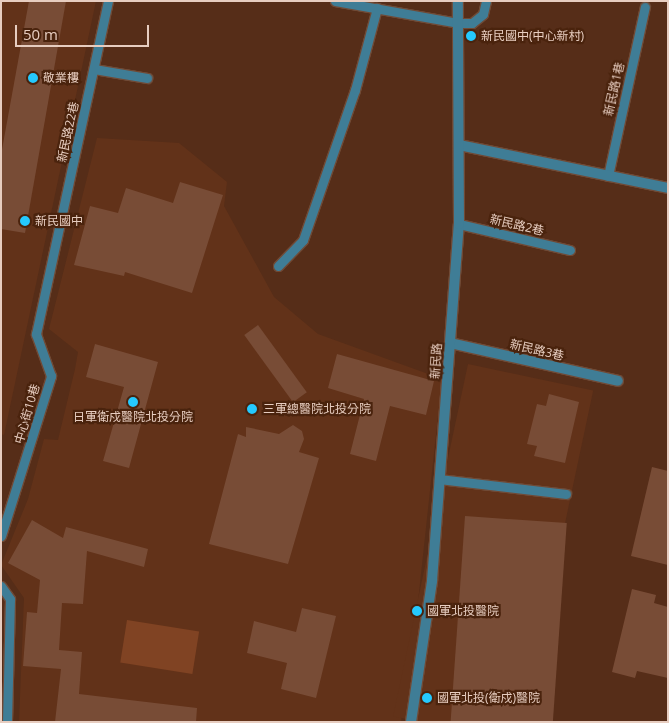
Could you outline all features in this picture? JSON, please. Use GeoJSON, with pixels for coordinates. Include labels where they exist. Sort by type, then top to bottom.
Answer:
{"type":"FeatureCollection","features":[{"type":"Feature","properties":{"kind":"street","name":"新民路"},"geometry":{"type":"LineString","coordinates":[[411,722],[432,581],[459,224],[458,1]]}},
{"type":"Feature","properties":{"kind":"street"},"geometry":{"type":"LineString","coordinates":[[459,145],[668,188]]}},
{"type":"Feature","properties":{"kind":"street","name":"新民路3巷"},"geometry":{"type":"LineString","coordinates":[[450,343],[618,381]]}},
{"type":"Feature","properties":{"kind":"lane","name":"新民路22巷"},"geometry":{"type":"LineString","coordinates":[[52,268],[108,1]]}},
{"type":"Feature","properties":{"kind":"lane"},"geometry":{"type":"LineString","coordinates":[[335,1],[459,23],[472,23],[483,14],[486,1]]}},
{"type":"Feature","properties":{"kind":"lane","name":"新民路1巷"},"geometry":{"type":"LineString","coordinates":[[608,176],[645,7]]}},
{"type":"Feature","properties":{"kind":"lane"},"geometry":{"type":"LineString","coordinates":[[278,266],[303,240],[355,90],[377,8]]}},
{"type":"Feature","properties":{"kind":"lane"},"geometry":{"type":"LineString","coordinates":[[94,69],[147,78]]}},
{"type":"Feature","properties":{"kind":"lane","name":"新民路2巷"},"geometry":{"type":"LineString","coordinates":[[459,224],[570,250]]}},
{"type":"Feature","properties":{"kind":"lane","name":"中心街10巷"},"geometry":{"type":"LineString","coordinates":[[1,536],[50,376],[36,334],[52,268]]}},
{"type":"Feature","properties":{"kind":"lane"},"geometry":{"type":"LineString","coordinates":[[439,480],[566,494]]}},
{"type":"Feature","properties":{"kind":"lane"},"geometry":{"type":"LineString","coordinates":[[1,586],[10,599],[7,722]]}},
{"type":"Feature","properties":{"kind":"shaded area","name":"新民國中"},"geometry":{"type":"Polygon","coordinates":[[[1,1],[96,1],[4,435],[1,434],[1,1]]]}},
{"type":"Feature","properties":{"kind":"shaded area","name":"三軍總醫院北投分院"},"geometry":{"type":"Polygon","coordinates":[[[97,138],[179,143],[227,182],[224,206],[274,297],[318,334],[442,379],[413,648],[401,722],[19,722],[24,598],[1,565],[28,499],[44,439],[58,440],[75,369],[78,352],[49,329],[97,138]]]}},
{"type":"Feature","properties":{"kind":"shaded area"},"geometry":{"type":"Polygon","coordinates":[[[468,364],[593,391],[523,722],[421,722],[393,716],[468,364]]]}},
{"type":"Feature","properties":{"kind":"shaded area"},"geometry":{"type":"Polygon","coordinates":[[[127,620],[199,631],[192,674],[120,662],[127,620]]]}},
{"type":"Feature","properties":{"kind":"building","name":"敬業樓"},"geometry":{"type":"Polygon","coordinates":[[[29,1],[66,1],[25,233],[1,229],[1,155],[29,1]]]}},
{"type":"Feature","properties":{"kind":"building"},"geometry":{"type":"Polygon","coordinates":[[[180,182],[223,195],[192,293],[125,272],[124,276],[74,265],[90,206],[118,213],[126,188],[173,203],[180,182]]]}},
{"type":"Feature","properties":{"kind":"building"},"geometry":{"type":"Polygon","coordinates":[[[258,325],[307,392],[293,402],[244,335],[258,325]]]}},
{"type":"Feature","properties":{"kind":"building","name":"日軍衛戍醫院北投分院"},"geometry":{"type":"Polygon","coordinates":[[[95,344],[158,362],[129,468],[103,461],[124,387],[86,377],[95,344]]]}},
{"type":"Feature","properties":{"kind":"building"},"geometry":{"type":"Polygon","coordinates":[[[337,354],[434,381],[426,415],[390,406],[376,461],[350,454],[364,399],[328,388],[337,354]]]}},
{"type":"Feature","properties":{"kind":"building"},"geometry":{"type":"Polygon","coordinates":[[[549,394],[579,402],[565,463],[534,456],[537,446],[527,444],[537,404],[546,406],[549,394]]]}},
{"type":"Feature","properties":{"kind":"building"},"geometry":{"type":"Polygon","coordinates":[[[293,425],[302,431],[304,439],[299,452],[319,458],[288,564],[209,544],[238,434],[246,437],[246,427],[279,434],[293,425]]]}},
{"type":"Feature","properties":{"kind":"building"},"geometry":{"type":"Polygon","coordinates":[[[652,467],[668,471],[668,565],[631,556],[652,467]]]}},
{"type":"Feature","properties":{"kind":"building"},"geometry":{"type":"Polygon","coordinates":[[[465,516],[567,523],[553,722],[451,722],[465,516]]]}},
{"type":"Feature","properties":{"kind":"building"},"geometry":{"type":"Polygon","coordinates":[[[32,520],[63,538],[66,527],[148,549],[144,567],[87,551],[83,604],[62,603],[59,650],[82,652],[79,694],[197,708],[196,722],[55,722],[61,669],[23,666],[27,612],[37,613],[40,580],[8,563],[32,520]]]}},
{"type":"Feature","properties":{"kind":"building"},"geometry":{"type":"Polygon","coordinates":[[[632,589],[656,595],[654,603],[668,607],[668,678],[637,671],[635,678],[612,672],[632,589]]]}},
{"type":"Feature","properties":{"kind":"building"},"geometry":{"type":"Polygon","coordinates":[[[302,608],[336,616],[316,698],[281,689],[287,663],[247,653],[254,621],[296,632],[302,608]]]}},
{"type":"Feature","properties":{"kind":"place","name":"新民國中(中心新村)"},"geometry":{"type":"Point","coordinates":[471,36]}},
{"type":"Feature","properties":{"kind":"place","name":"敬業樓"},"geometry":{"type":"Point","coordinates":[33,78]}},
{"type":"Feature","properties":{"kind":"place","name":"新民國中"},"geometry":{"type":"Point","coordinates":[25,221]}},
{"type":"Feature","properties":{"kind":"place","name":"日軍衛戍醫院北投分院"},"geometry":{"type":"Point","coordinates":[133,402]}},
{"type":"Feature","properties":{"kind":"place","name":"三軍總醫院北投分院"},"geometry":{"type":"Point","coordinates":[252,409]}},
{"type":"Feature","properties":{"kind":"place","name":"國軍北投醫院"},"geometry":{"type":"Point","coordinates":[417,611]}},
{"type":"Feature","properties":{"kind":"place","name":"國軍北投(衛戍)醫院"},"geometry":{"type":"Point","coordinates":[427,698]}}]}
